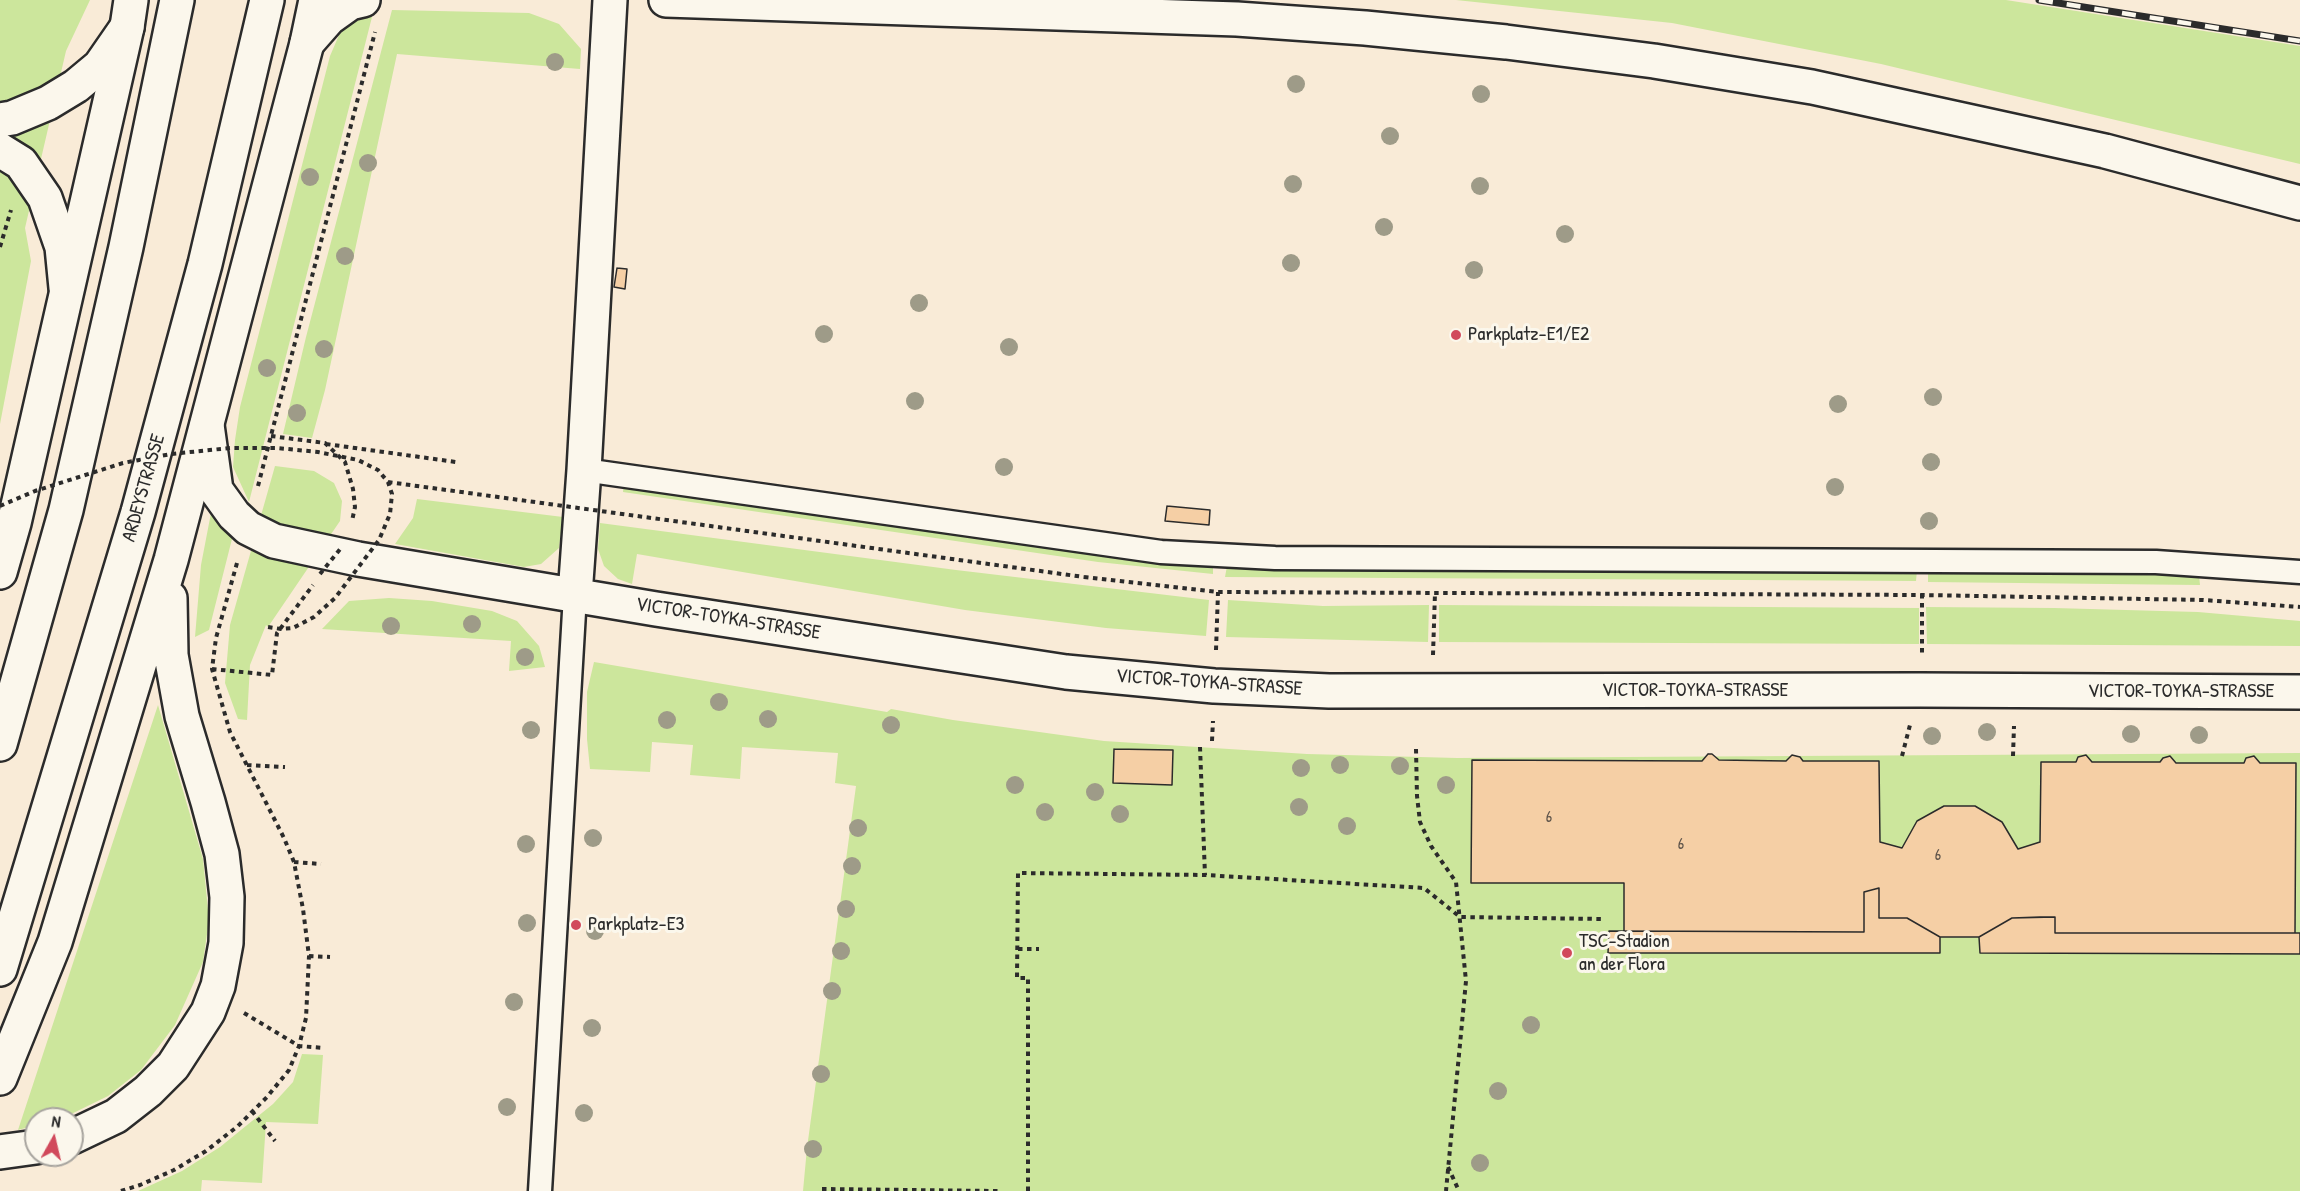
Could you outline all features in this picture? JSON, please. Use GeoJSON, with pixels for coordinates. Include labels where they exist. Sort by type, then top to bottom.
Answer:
{"type":"FeatureCollection","features":[{"type":"Feature","properties":{"kind":"street"},"geometry":{"type":"LineString","coordinates":[[0,744],[66,510],[126,247],[177,0]]}},
{"type":"Feature","properties":{"kind":"street","name":"ARDEYSTRASSE"},"geometry":{"type":"LineString","coordinates":[[0,969],[138,512],[205,264],[267,0]]}},
{"type":"Feature","properties":{"kind":"street"},"geometry":{"type":"LineString","coordinates":[[0,1078],[55,942],[171,560],[307,43],[316,0]]}},
{"type":"Feature","properties":{"kind":"street"},"geometry":{"type":"LineString","coordinates":[[575,595],[610,0]]}},
{"type":"Feature","properties":{"kind":"street"},"geometry":{"type":"LineString","coordinates":[[666,0],[1237,19],[1365,28],[1506,42],[1654,61],[1812,87],[2105,151],[2300,203]]}},
{"type":"Feature","properties":{"kind":"street"},"geometry":{"type":"LineString","coordinates":[[307,43],[329,18],[350,3],[370,11]]}},
{"type":"Feature","properties":{"kind":"street"},"geometry":{"type":"LineString","coordinates":[[0,120],[12,118],[48,103],[76,86],[100,66],[129,14]]}},
{"type":"Feature","properties":{"kind":"street"},"geometry":{"type":"LineString","coordinates":[[0,572],[4,526],[66,292],[129,14]]}},
{"type":"Feature","properties":{"kind":"street"},"geometry":{"type":"LineString","coordinates":[[0,150],[21,163],[45,198],[62,247],[66,292]]}},
{"type":"Feature","properties":{"kind":"street","name":"VICTOR-TOYKA-STRASSE"},"geometry":{"type":"LineString","coordinates":[[207,425],[216,489],[234,515],[248,528],[274,541],[358,559],[575,595],[1066,672],[1214,686],[1352,692],[1944,690],[2300,692]]}},
{"type":"Feature","properties":{"kind":"street"},"geometry":{"type":"LineString","coordinates":[[84,1131],[116,1116],[148,1091],[224,1011],[218,986],[226,943],[227,897],[222,854],[182,716],[171,655],[171,560]]}},
{"type":"Feature","properties":{"kind":"street"},"geometry":{"type":"LineString","coordinates":[[0,1152],[24,1149]]}},
{"type":"Feature","properties":{"kind":"lane"},"geometry":{"type":"LineString","coordinates":[[584,470],[1173,552],[1275,558],[2156,562],[2300,572]]}},
{"type":"Feature","properties":{"kind":"lane"},"geometry":{"type":"LineString","coordinates":[[540,1191],[575,595]]}},
{"type":"Feature","properties":{"kind":"path"},"geometry":{"type":"LineString","coordinates":[[345,539],[341,548],[277,633],[272,675],[212,669],[216,638],[248,528],[271,436],[370,11]]}},
{"type":"Feature","properties":{"kind":"path"},"geometry":{"type":"LineString","coordinates":[[0,247],[12,205]]}},
{"type":"Feature","properties":{"kind":"path"},"geometry":{"type":"LineString","coordinates":[[271,436],[456,462]]}},
{"type":"Feature","properties":{"kind":"path"},"geometry":{"type":"LineString","coordinates":[[326,443],[345,462],[350,473],[355,507],[349,530]]}},
{"type":"Feature","properties":{"kind":"path"},"geometry":{"type":"LineString","coordinates":[[4,526],[45,487],[123,463],[171,454],[230,448],[277,448],[318,452],[358,460],[378,470],[388,482],[392,494],[390,514],[379,540],[342,590],[306,622],[293,628],[268,627]]}},
{"type":"Feature","properties":{"kind":"path"},"geometry":{"type":"LineString","coordinates":[[388,482],[1218,592],[1922,595],[2203,600],[2300,607]]}},
{"type":"Feature","properties":{"kind":"path"},"geometry":{"type":"LineString","coordinates":[[1216,646],[1218,592]]}},
{"type":"Feature","properties":{"kind":"path"},"geometry":{"type":"LineString","coordinates":[[1434,642],[1435,593]]}},
{"type":"Feature","properties":{"kind":"path"},"geometry":{"type":"LineString","coordinates":[[1922,595],[1923,645]]}},
{"type":"Feature","properties":{"kind":"path"},"geometry":{"type":"LineString","coordinates":[[1200,747],[1205,875]]}},
{"type":"Feature","properties":{"kind":"path"},"geometry":{"type":"LineString","coordinates":[[1416,749],[1420,822],[1431,846],[1456,882],[1466,981],[1446,1191]]}},
{"type":"Feature","properties":{"kind":"path"},"geometry":{"type":"LineString","coordinates":[[247,765],[285,767]]}},
{"type":"Feature","properties":{"kind":"path"},"geometry":{"type":"LineString","coordinates":[[294,862],[321,864]]}},
{"type":"Feature","properties":{"kind":"path"},"geometry":{"type":"LineString","coordinates":[[1028,1191],[1028,978],[1017,978],[1018,873],[1205,875],[1424,888],[1460,917],[1604,919]]}},
{"type":"Feature","properties":{"kind":"path"},"geometry":{"type":"LineString","coordinates":[[1018,949],[1039,949]]}},
{"type":"Feature","properties":{"kind":"path"},"geometry":{"type":"LineString","coordinates":[[309,956],[330,957]]}},
{"type":"Feature","properties":{"kind":"path"},"geometry":{"type":"LineString","coordinates":[[224,1011],[299,1046],[324,1048]]}},
{"type":"Feature","properties":{"kind":"path"},"geometry":{"type":"LineString","coordinates":[[252,1111],[275,1142]]}},
{"type":"Feature","properties":{"kind":"path"},"geometry":{"type":"LineString","coordinates":[[1448,1166],[1459,1191]]}},
{"type":"Feature","properties":{"kind":"path"},"geometry":{"type":"LineString","coordinates":[[140,1185],[141,1191]]}},
{"type":"Feature","properties":{"kind":"path"},"geometry":{"type":"LineString","coordinates":[[822,1190],[998,1191]]}},
{"type":"Feature","properties":{"kind":"green space"},"geometry":{"type":"Polygon","coordinates":[[[0,0],[90,0],[66,51],[25,228],[31,261],[0,424],[0,0]]]}},
{"type":"Feature","properties":{"kind":"green space"},"geometry":{"type":"Polygon","coordinates":[[[1456,0],[2006,0],[2300,46],[2300,164],[1881,64],[1672,23],[1456,0]]]}},
{"type":"Feature","properties":{"kind":"green space"},"geometry":{"type":"Polygon","coordinates":[[[392,10],[529,13],[559,24],[581,49],[580,69],[397,54],[325,390],[312,438],[283,434],[306,337],[392,10]]]}},
{"type":"Feature","properties":{"kind":"green space"},"geometry":{"type":"Polygon","coordinates":[[[373,13],[249,502],[233,467],[240,407],[330,56],[339,35],[350,22],[362,15],[373,13]]]}},
{"type":"Feature","properties":{"kind":"green space"},"geometry":{"type":"Polygon","coordinates":[[[275,466],[314,471],[334,483],[342,501],[340,521],[268,627],[266,625],[250,665],[247,720],[238,719],[225,683],[230,625],[275,466]]]}},
{"type":"Feature","properties":{"kind":"green space"},"geometry":{"type":"Polygon","coordinates":[[[624,482],[1213,564],[1213,574],[1098,562],[623,492],[624,482]]]}},
{"type":"Feature","properties":{"kind":"green space"},"geometry":{"type":"Polygon","coordinates":[[[417,499],[563,517],[559,548],[541,564],[524,567],[395,544],[413,518],[417,499]]]}},
{"type":"Feature","properties":{"kind":"green space"},"geometry":{"type":"Polygon","coordinates":[[[211,513],[214,513],[233,535],[209,630],[195,637],[201,565],[211,513]]]}},
{"type":"Feature","properties":{"kind":"green space"},"geometry":{"type":"Polygon","coordinates":[[[600,523],[956,570],[1209,600],[1206,636],[1106,628],[965,610],[637,554],[632,584],[618,579],[604,566],[598,549],[600,523]]]}},
{"type":"Feature","properties":{"kind":"green space"},"geometry":{"type":"Polygon","coordinates":[[[1227,566],[1917,570],[1916,581],[1225,577],[1227,566]]]}},
{"type":"Feature","properties":{"kind":"green space"},"geometry":{"type":"Polygon","coordinates":[[[1928,569],[2150,571],[2199,575],[2200,585],[1928,582],[1928,569]]]}},
{"type":"Feature","properties":{"kind":"green space"},"geometry":{"type":"Polygon","coordinates":[[[389,598],[432,601],[492,611],[517,621],[539,646],[545,667],[509,671],[511,641],[322,629],[349,601],[389,598]]]}},
{"type":"Feature","properties":{"kind":"green space"},"geometry":{"type":"Polygon","coordinates":[[[1228,600],[1323,606],[1429,605],[1428,642],[1226,637],[1228,600]]]}},
{"type":"Feature","properties":{"kind":"green space"},"geometry":{"type":"Polygon","coordinates":[[[1439,605],[1919,608],[1919,644],[1439,642],[1439,605]]]}},
{"type":"Feature","properties":{"kind":"green space"},"geometry":{"type":"Polygon","coordinates":[[[1926,607],[2198,612],[2300,621],[2300,646],[1927,644],[1926,607]]]}},
{"type":"Feature","properties":{"kind":"green space","name":"TSC-Stadion an der Flora"},"geometry":{"type":"Polygon","coordinates":[[[594,662],[887,712],[891,709],[1104,741],[1307,754],[1457,758],[2300,753],[2300,1191],[803,1191],[856,786],[835,783],[838,753],[742,747],[740,779],[690,775],[693,745],[652,742],[650,772],[590,769],[587,739],[587,692],[594,662]]]}},
{"type":"Feature","properties":{"kind":"green space"},"geometry":{"type":"Polygon","coordinates":[[[158,705],[203,859],[209,920],[203,962],[175,1025],[141,1070],[108,1096],[84,1108],[26,1107],[158,705]]]}},
{"type":"Feature","properties":{"kind":"green space"},"geometry":{"type":"Polygon","coordinates":[[[302,1054],[323,1055],[318,1124],[266,1122],[262,1183],[202,1180],[201,1191],[138,1191],[182,1171],[220,1147],[273,1104],[293,1082],[302,1054]]]}},
{"type":"Feature","properties":{"kind":"green space"},"geometry":{"type":"Polygon","coordinates":[[[24,1112],[24,1128],[18,1130],[24,1112]]]}},
{"type":"Feature","properties":{"kind":"building"},"geometry":{"type":"Polygon","coordinates":[[[617,268],[627,269],[625,289],[614,287],[617,268]]]}},
{"type":"Feature","properties":{"kind":"building"},"geometry":{"type":"Polygon","coordinates":[[[1167,506],[1210,510],[1209,525],[1165,521],[1167,506]]]}},
{"type":"Feature","properties":{"kind":"building"},"geometry":{"type":"Polygon","coordinates":[[[1114,749],[1173,750],[1172,785],[1113,783],[1114,749]]]}},
{"type":"Feature","properties":{"kind":"building"},"geometry":{"type":"Polygon","coordinates":[[[1708,754],[1712,754],[1719,760],[1786,761],[1792,755],[1800,757],[1803,761],[1879,761],[1880,842],[1902,848],[1917,821],[1944,806],[1975,806],[2002,822],[2018,849],[2040,842],[2041,762],[2076,762],[2078,757],[2086,755],[2092,762],[2160,762],[2163,758],[2170,756],[2176,763],[2244,763],[2246,758],[2254,756],[2260,763],[2296,763],[2295,933],[2055,933],[2055,917],[2040,917],[2012,918],[1979,937],[1940,937],[1907,918],[1879,918],[1879,888],[1864,892],[1864,932],[1624,931],[1624,883],[1471,883],[1472,760],[1702,761],[1708,754]]]}},
{"type":"Feature","properties":{"kind":"building"},"geometry":{"type":"Polygon","coordinates":[[[1879,888],[1879,918],[1907,918],[1940,937],[1940,953],[1608,953],[1609,931],[1864,932],[1864,892],[1879,888]]]}},
{"type":"Feature","properties":{"kind":"building"},"geometry":{"type":"Polygon","coordinates":[[[2055,917],[2055,933],[2300,933],[2300,954],[1980,953],[1979,937],[2012,918],[2055,917]]]}},
{"type":"Feature","properties":{"kind":"railway"},"geometry":{"type":"LineString","coordinates":[[2039,0],[2300,41]]}},
{"type":"Feature","properties":{"kind":"place","name":"Parkplatz-E1/E2"},"geometry":{"type":"Point","coordinates":[1456,335]}},
{"type":"Feature","properties":{"kind":"place","name":"Parkplatz-E3"},"geometry":{"type":"Point","coordinates":[576,925]}},
{"type":"Feature","properties":{"kind":"place","name":"TSC-Stadion an der Flora"},"geometry":{"type":"Point","coordinates":[1567,953]}}]}
